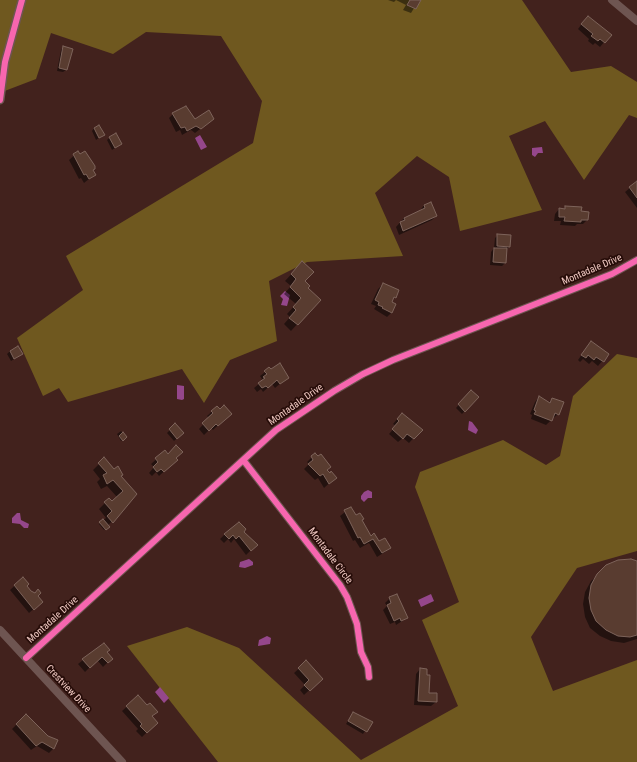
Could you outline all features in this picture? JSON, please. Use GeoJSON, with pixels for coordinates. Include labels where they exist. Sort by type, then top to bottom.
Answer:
{"type":"FeatureCollection","features":[{"type":"Feature","properties":{"kind":"street"},"geometry":{"type":"LineString","coordinates":[[0,100],[6,62],[22,0]]}},
{"type":"Feature","properties":{"kind":"street"},"geometry":{"type":"LineString","coordinates":[[612,0],[637,21]]}},
{"type":"Feature","properties":{"kind":"street","name":"Montadale Drive"},"geometry":{"type":"LineString","coordinates":[[26,658],[244,461],[276,430],[290,419],[363,374],[418,350],[612,274],[637,260]]}},
{"type":"Feature","properties":{"kind":"street","name":"Montadale Circle"},"geometry":{"type":"LineString","coordinates":[[244,461],[340,584],[353,610],[361,652],[368,667],[370,677]]}},
{"type":"Feature","properties":{"kind":"street","name":"Crestview Drive"},"geometry":{"type":"LineString","coordinates":[[0,630],[122,762]]}},
{"type":"Feature","properties":{"kind":"shaded area"},"geometry":{"type":"Polygon","coordinates":[[[0,0],[522,0],[571,72],[611,66],[637,82],[637,118],[629,115],[584,180],[545,121],[509,136],[542,210],[460,231],[449,177],[417,156],[375,193],[403,256],[307,262],[269,281],[277,341],[230,360],[204,403],[182,369],[68,402],[59,388],[43,396],[17,338],[83,290],[66,256],[253,143],[262,101],[221,36],[146,32],[113,54],[51,33],[36,79],[2,92],[5,66],[0,64],[0,0]]]}},
{"type":"Feature","properties":{"kind":"shaded area"},"geometry":{"type":"Polygon","coordinates":[[[200,135],[207,147],[201,150],[195,138],[200,135]]]}},
{"type":"Feature","properties":{"kind":"shaded area"},"geometry":{"type":"Polygon","coordinates":[[[542,147],[543,153],[538,153],[535,157],[532,155],[532,148],[542,147]]]}},
{"type":"Feature","properties":{"kind":"shaded area"},"geometry":{"type":"Polygon","coordinates":[[[285,291],[290,295],[287,306],[281,305],[283,299],[280,296],[285,291]]]}},
{"type":"Feature","properties":{"kind":"shaded area"},"geometry":{"type":"Polygon","coordinates":[[[617,354],[637,358],[637,551],[577,568],[531,637],[553,691],[637,660],[637,762],[218,762],[127,646],[187,627],[239,648],[361,760],[458,706],[422,620],[459,602],[415,487],[420,472],[503,440],[546,465],[560,456],[573,396],[617,354]]]}},
{"type":"Feature","properties":{"kind":"shaded area"},"geometry":{"type":"Polygon","coordinates":[[[177,385],[184,386],[184,399],[182,400],[177,399],[177,385]]]}},
{"type":"Feature","properties":{"kind":"shaded area"},"geometry":{"type":"Polygon","coordinates":[[[469,421],[472,422],[478,430],[476,434],[468,430],[469,421]]]}},
{"type":"Feature","properties":{"kind":"shaded area"},"geometry":{"type":"Polygon","coordinates":[[[368,490],[372,492],[372,498],[368,498],[364,502],[361,499],[361,496],[368,490]]]}},
{"type":"Feature","properties":{"kind":"shaded area"},"geometry":{"type":"Polygon","coordinates":[[[17,513],[20,513],[21,520],[29,524],[28,528],[24,528],[20,524],[12,523],[12,518],[17,513]]]}},
{"type":"Feature","properties":{"kind":"shaded area"},"geometry":{"type":"Polygon","coordinates":[[[249,559],[253,562],[253,565],[245,568],[239,567],[240,562],[249,559]]]}},
{"type":"Feature","properties":{"kind":"shaded area"},"geometry":{"type":"Polygon","coordinates":[[[431,594],[434,601],[421,607],[418,600],[431,594]]]}},
{"type":"Feature","properties":{"kind":"shaded area"},"geometry":{"type":"Polygon","coordinates":[[[267,636],[271,638],[270,644],[258,646],[259,640],[267,636]]]}},
{"type":"Feature","properties":{"kind":"shaded area"},"geometry":{"type":"Polygon","coordinates":[[[160,687],[169,698],[164,703],[155,692],[160,687]]]}},
{"type":"Feature","properties":{"kind":"building"},"geometry":{"type":"Polygon","coordinates":[[[410,0],[421,0],[416,9],[407,5],[410,0]]]}},
{"type":"Feature","properties":{"kind":"building"},"geometry":{"type":"Polygon","coordinates":[[[588,16],[612,35],[605,43],[600,39],[598,41],[591,36],[593,34],[581,24],[588,16]]]}},
{"type":"Feature","properties":{"kind":"building"},"geometry":{"type":"Polygon","coordinates":[[[63,46],[73,49],[67,70],[59,68],[63,46]]]}},
{"type":"Feature","properties":{"kind":"building"},"geometry":{"type":"Polygon","coordinates":[[[186,106],[195,119],[209,110],[214,119],[201,129],[196,126],[187,131],[185,127],[181,128],[172,113],[186,106]]]}},
{"type":"Feature","properties":{"kind":"building"},"geometry":{"type":"Polygon","coordinates":[[[99,125],[105,135],[99,138],[94,128],[99,125]]]}},
{"type":"Feature","properties":{"kind":"building"},"geometry":{"type":"Polygon","coordinates":[[[116,133],[122,144],[115,148],[109,137],[116,133]]]}},
{"type":"Feature","properties":{"kind":"building"},"geometry":{"type":"Polygon","coordinates":[[[78,151],[80,154],[85,151],[95,166],[95,169],[93,170],[96,175],[89,179],[86,174],[84,175],[73,154],[78,151]]]}},
{"type":"Feature","properties":{"kind":"building"},"geometry":{"type":"Polygon","coordinates":[[[637,181],[637,198],[629,187],[637,181]]]}},
{"type":"Feature","properties":{"kind":"building"},"geometry":{"type":"Polygon","coordinates":[[[431,202],[437,216],[403,231],[400,222],[405,220],[404,218],[425,208],[424,205],[431,202]]]}},
{"type":"Feature","properties":{"kind":"building"},"geometry":{"type":"Polygon","coordinates":[[[565,206],[582,207],[581,211],[589,212],[588,220],[581,220],[581,222],[564,221],[565,217],[559,217],[559,208],[565,209],[565,206]]]}},
{"type":"Feature","properties":{"kind":"building"},"geometry":{"type":"Polygon","coordinates":[[[497,234],[511,235],[510,247],[497,246],[497,234]]]}},
{"type":"Feature","properties":{"kind":"building"},"geometry":{"type":"Polygon","coordinates":[[[494,248],[507,248],[506,263],[493,262],[494,248]]]}},
{"type":"Feature","properties":{"kind":"building"},"geometry":{"type":"Polygon","coordinates":[[[302,261],[314,272],[305,281],[310,286],[308,288],[321,300],[298,325],[289,318],[296,310],[293,307],[301,298],[290,287],[296,279],[291,274],[302,261]]]}},
{"type":"Feature","properties":{"kind":"building"},"geometry":{"type":"Polygon","coordinates":[[[383,283],[399,290],[396,298],[394,297],[392,302],[396,304],[392,313],[378,305],[379,302],[375,300],[383,283]]]}},
{"type":"Feature","properties":{"kind":"building"},"geometry":{"type":"Polygon","coordinates":[[[591,341],[609,354],[604,362],[596,357],[594,360],[588,355],[586,358],[581,355],[591,341]]]}},
{"type":"Feature","properties":{"kind":"building"},"geometry":{"type":"Polygon","coordinates":[[[18,346],[23,354],[14,359],[10,351],[18,346]]]}},
{"type":"Feature","properties":{"kind":"building"},"geometry":{"type":"Polygon","coordinates":[[[280,363],[289,378],[280,384],[277,380],[268,388],[266,386],[262,388],[258,383],[265,378],[263,377],[267,374],[264,371],[269,367],[271,369],[280,363]]]}},
{"type":"Feature","properties":{"kind":"building"},"geometry":{"type":"Polygon","coordinates":[[[471,390],[479,397],[465,412],[458,404],[471,390]]]}},
{"type":"Feature","properties":{"kind":"building"},"geometry":{"type":"Polygon","coordinates":[[[539,396],[550,403],[552,398],[564,402],[559,415],[555,413],[552,421],[534,414],[539,396]]]}},
{"type":"Feature","properties":{"kind":"building"},"geometry":{"type":"Polygon","coordinates":[[[224,405],[232,414],[218,426],[216,424],[209,431],[202,423],[213,413],[211,411],[217,406],[220,409],[224,405]]]}},
{"type":"Feature","properties":{"kind":"building"},"geometry":{"type":"Polygon","coordinates":[[[402,413],[423,430],[414,439],[407,434],[403,439],[392,429],[399,421],[397,419],[402,413]]]}},
{"type":"Feature","properties":{"kind":"building"},"geometry":{"type":"Polygon","coordinates":[[[175,423],[184,433],[177,439],[169,429],[175,423]]]}},
{"type":"Feature","properties":{"kind":"building"},"geometry":{"type":"Polygon","coordinates":[[[123,432],[127,437],[123,441],[119,436],[123,432]]]}},
{"type":"Feature","properties":{"kind":"building"},"geometry":{"type":"Polygon","coordinates":[[[176,445],[183,452],[176,458],[178,460],[164,472],[161,469],[157,472],[153,467],[158,462],[155,458],[165,450],[168,454],[176,445]]]}},
{"type":"Feature","properties":{"kind":"building"},"geometry":{"type":"Polygon","coordinates":[[[315,453],[318,456],[321,454],[331,467],[327,470],[330,473],[331,471],[337,478],[329,484],[323,474],[320,476],[308,464],[313,460],[311,456],[315,453]]]}},
{"type":"Feature","properties":{"kind":"building"},"geometry":{"type":"Polygon","coordinates":[[[104,457],[114,469],[118,466],[123,475],[121,476],[137,494],[113,523],[107,516],[112,511],[104,502],[109,498],[112,501],[123,491],[113,480],[107,484],[103,475],[107,473],[98,463],[104,457]]]}},
{"type":"Feature","properties":{"kind":"building"},"geometry":{"type":"Polygon","coordinates":[[[351,507],[356,515],[360,513],[364,519],[362,520],[371,536],[374,533],[379,541],[385,538],[391,548],[382,553],[373,539],[364,544],[360,537],[358,538],[344,510],[351,507]]]}},
{"type":"Feature","properties":{"kind":"building"},"geometry":{"type":"Polygon","coordinates":[[[103,519],[110,527],[106,530],[99,522],[103,519]]]}},
{"type":"Feature","properties":{"kind":"building"},"geometry":{"type":"Polygon","coordinates":[[[239,522],[246,529],[244,532],[258,545],[251,551],[239,536],[236,539],[233,535],[229,539],[224,534],[239,522]]]}},
{"type":"Feature","properties":{"kind":"building"},"geometry":{"type":"Polygon","coordinates":[[[631,559],[637,561],[637,635],[630,637],[618,636],[606,630],[596,621],[591,610],[589,598],[591,585],[597,574],[606,565],[618,560],[631,559]]]}},
{"type":"Feature","properties":{"kind":"building"},"geometry":{"type":"Polygon","coordinates":[[[23,577],[29,584],[27,586],[31,591],[35,593],[38,589],[41,593],[38,596],[43,602],[34,610],[14,585],[23,577]]]}},
{"type":"Feature","properties":{"kind":"building"},"geometry":{"type":"Polygon","coordinates":[[[397,594],[408,618],[401,621],[400,618],[394,621],[387,605],[391,603],[389,597],[397,594]]]}},
{"type":"Feature","properties":{"kind":"building"},"geometry":{"type":"Polygon","coordinates":[[[104,643],[110,650],[107,652],[113,659],[108,663],[102,657],[90,668],[82,659],[104,643]]]}},
{"type":"Feature","properties":{"kind":"building"},"geometry":{"type":"Polygon","coordinates":[[[306,660],[323,679],[310,691],[304,685],[309,680],[298,668],[306,660]]]}},
{"type":"Feature","properties":{"kind":"building"},"geometry":{"type":"Polygon","coordinates":[[[420,668],[427,669],[427,675],[430,675],[429,693],[437,693],[437,702],[418,701],[420,668]]]}},
{"type":"Feature","properties":{"kind":"building"},"geometry":{"type":"Polygon","coordinates":[[[138,695],[147,705],[150,703],[158,712],[152,716],[158,723],[147,733],[140,726],[142,724],[126,706],[138,695]]]}},
{"type":"Feature","properties":{"kind":"building"},"geometry":{"type":"Polygon","coordinates":[[[353,712],[373,722],[367,732],[348,721],[353,712]]]}},
{"type":"Feature","properties":{"kind":"building"},"geometry":{"type":"Polygon","coordinates":[[[26,714],[48,736],[58,740],[54,749],[42,742],[36,746],[16,724],[26,714]]]}},
{"type":"Feature","properties":{"kind":"cycle path"},"geometry":{"type":"LineString","coordinates":[[0,100],[5,62],[22,0]]}},
{"type":"Feature","properties":{"kind":"cycle path"},"geometry":{"type":"LineString","coordinates":[[26,658],[276,430],[334,391],[363,374],[393,360],[612,274],[637,260]]}},
{"type":"Feature","properties":{"kind":"cycle path"},"geometry":{"type":"LineString","coordinates":[[244,461],[340,585],[347,597],[357,624],[361,652],[368,667],[369,677]]}}]}
